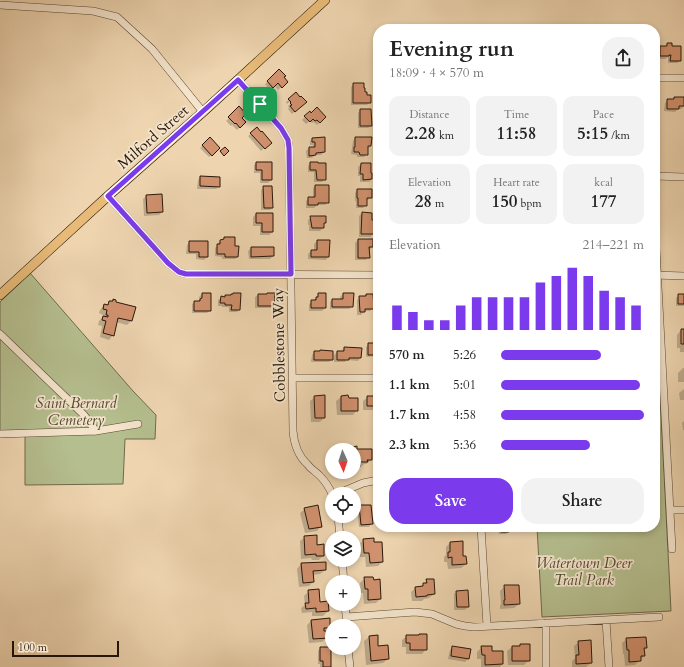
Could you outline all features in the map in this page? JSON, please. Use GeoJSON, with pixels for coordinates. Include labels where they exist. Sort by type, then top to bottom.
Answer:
{"type":"FeatureCollection","features":[{"type":"Feature","properties":{"kind":"main road","name":"Milford Street"},"geometry":{"type":"LineString","coordinates":[[0,295],[325,0]]}},
{"type":"Feature","properties":{"kind":"street"},"geometry":{"type":"LineString","coordinates":[[0,5],[93,10],[117,17],[152,49],[203,112]]}},
{"type":"Feature","properties":{"kind":"street"},"geometry":{"type":"LineString","coordinates":[[660,78],[684,78]]}},
{"type":"Feature","properties":{"kind":"street","name":"Cobblestone Way"},"geometry":{"type":"LineString","coordinates":[[238,80],[281,128],[288,140],[294,440],[300,456],[306,464],[320,476],[328,487]]}},
{"type":"Feature","properties":{"kind":"street"},"geometry":{"type":"LineString","coordinates":[[660,176],[684,177]]}},
{"type":"Feature","properties":{"kind":"street"},"geometry":{"type":"LineString","coordinates":[[108,196],[168,263],[179,272],[186,274],[373,274]]}},
{"type":"Feature","properties":{"kind":"street"},"geometry":{"type":"LineString","coordinates":[[660,275],[684,276]]}},
{"type":"Feature","properties":{"kind":"street"},"geometry":{"type":"LineString","coordinates":[[0,334],[84,415],[96,431]]}},
{"type":"Feature","properties":{"kind":"street"},"geometry":{"type":"LineString","coordinates":[[292,378],[373,378]]}},
{"type":"Feature","properties":{"kind":"street"},"geometry":{"type":"LineString","coordinates":[[660,390],[672,549]]}},
{"type":"Feature","properties":{"kind":"street"},"geometry":{"type":"LineString","coordinates":[[0,434],[96,431],[138,424]]}},
{"type":"Feature","properties":{"kind":"street"},"geometry":{"type":"LineString","coordinates":[[354,487],[373,481]]}},
{"type":"Feature","properties":{"kind":"street"},"geometry":{"type":"LineString","coordinates":[[670,510],[684,510]]}},
{"type":"Feature","properties":{"kind":"street"},"geometry":{"type":"LineString","coordinates":[[481,532],[487,626]]}},
{"type":"Feature","properties":{"kind":"street"},"geometry":{"type":"LineString","coordinates":[[346,611],[346,617],[415,612],[432,614],[456,624],[474,627],[659,617]]}},
{"type":"Feature","properties":{"kind":"street"},"geometry":{"type":"LineString","coordinates":[[606,620],[609,667]]}},
{"type":"Feature","properties":{"kind":"street"},"geometry":{"type":"LineString","coordinates":[[546,623],[546,667]]}},
{"type":"Feature","properties":{"kind":"street"},"geometry":{"type":"LineString","coordinates":[[349,655],[350,667]]}},
{"type":"Feature","properties":{"kind":"green space","name":"Saint Bernard Cemetery"},"geometry":{"type":"Polygon","coordinates":[[[30,273],[133,391],[156,415],[155,439],[125,439],[123,484],[25,485],[25,436],[0,437],[0,302],[30,273]]]}},
{"type":"Feature","properties":{"kind":"green space","name":"Watertown Deer Trail Park"},"geometry":{"type":"Polygon","coordinates":[[[660,394],[671,611],[542,617],[537,532],[660,532],[660,394]]]}},
{"type":"Feature","properties":{"kind":"building"},"geometry":{"type":"Polygon","coordinates":[[[667,43],[672,43],[672,46],[681,46],[681,61],[670,61],[671,55],[660,56],[660,46],[667,46],[667,43]]]}},
{"type":"Feature","properties":{"kind":"building"},"geometry":{"type":"Polygon","coordinates":[[[279,69],[286,76],[284,77],[288,82],[282,88],[278,83],[273,88],[267,81],[279,69]]]}},
{"type":"Feature","properties":{"kind":"building"},"geometry":{"type":"Polygon","coordinates":[[[353,83],[364,83],[365,92],[367,92],[367,95],[371,95],[371,103],[353,103],[353,83]]]}},
{"type":"Feature","properties":{"kind":"building"},"geometry":{"type":"Polygon","coordinates":[[[296,92],[307,102],[295,112],[290,106],[292,105],[288,99],[296,92]]]}},
{"type":"Feature","properties":{"kind":"building"},"geometry":{"type":"Polygon","coordinates":[[[674,97],[684,97],[684,106],[679,106],[679,109],[667,109],[667,99],[674,99],[674,97]]]}},
{"type":"Feature","properties":{"kind":"building"},"geometry":{"type":"Polygon","coordinates":[[[239,106],[246,114],[242,118],[246,122],[240,128],[228,117],[239,106]]]}},
{"type":"Feature","properties":{"kind":"building"},"geometry":{"type":"Polygon","coordinates":[[[317,107],[326,117],[320,123],[313,119],[310,122],[304,116],[310,111],[311,113],[317,107]]]}},
{"type":"Feature","properties":{"kind":"building"},"geometry":{"type":"Polygon","coordinates":[[[360,109],[371,109],[372,126],[360,126],[360,109]]]}},
{"type":"Feature","properties":{"kind":"building"},"geometry":{"type":"Polygon","coordinates":[[[257,127],[272,143],[265,149],[250,133],[257,127]]]}},
{"type":"Feature","properties":{"kind":"building"},"geometry":{"type":"Polygon","coordinates":[[[210,137],[220,148],[212,156],[202,145],[210,137]]]}},
{"type":"Feature","properties":{"kind":"building"},"geometry":{"type":"Polygon","coordinates":[[[325,137],[325,152],[316,153],[316,155],[309,156],[309,147],[315,147],[315,142],[312,142],[312,138],[325,137]]]}},
{"type":"Feature","properties":{"kind":"building"},"geometry":{"type":"Polygon","coordinates":[[[355,137],[372,137],[371,146],[368,146],[368,155],[360,155],[359,152],[354,152],[355,137]]]}},
{"type":"Feature","properties":{"kind":"building"},"geometry":{"type":"Polygon","coordinates":[[[225,147],[229,151],[224,156],[220,151],[225,147]]]}},
{"type":"Feature","properties":{"kind":"building"},"geometry":{"type":"Polygon","coordinates":[[[256,162],[272,162],[272,180],[262,180],[262,170],[256,170],[256,162]]]}},
{"type":"Feature","properties":{"kind":"building"},"geometry":{"type":"Polygon","coordinates":[[[310,162],[326,163],[326,180],[317,180],[316,170],[310,170],[310,162]]]}},
{"type":"Feature","properties":{"kind":"building"},"geometry":{"type":"Polygon","coordinates":[[[361,163],[371,163],[372,179],[363,180],[363,174],[360,174],[361,163]]]}},
{"type":"Feature","properties":{"kind":"building"},"geometry":{"type":"Polygon","coordinates":[[[200,176],[220,177],[220,187],[200,186],[200,176]]]}},
{"type":"Feature","properties":{"kind":"building"},"geometry":{"type":"Polygon","coordinates":[[[315,185],[329,185],[329,203],[308,205],[308,197],[315,197],[315,185]]]}},
{"type":"Feature","properties":{"kind":"building"},"geometry":{"type":"Polygon","coordinates":[[[263,186],[272,186],[273,208],[264,208],[263,186]]]}},
{"type":"Feature","properties":{"kind":"building"},"geometry":{"type":"Polygon","coordinates":[[[357,189],[372,189],[372,198],[367,198],[367,206],[358,206],[357,189]]]}},
{"type":"Feature","properties":{"kind":"building"},"geometry":{"type":"Polygon","coordinates":[[[162,194],[163,212],[147,213],[146,195],[162,194]]]}},
{"type":"Feature","properties":{"kind":"building"},"geometry":{"type":"Polygon","coordinates":[[[362,212],[372,213],[373,234],[361,234],[362,212]]]}},
{"type":"Feature","properties":{"kind":"building"},"geometry":{"type":"Polygon","coordinates":[[[256,213],[273,213],[273,232],[262,232],[262,223],[256,223],[256,213]]]}},
{"type":"Feature","properties":{"kind":"building"},"geometry":{"type":"Polygon","coordinates":[[[310,216],[326,216],[324,228],[312,228],[310,216]]]}},
{"type":"Feature","properties":{"kind":"building"},"geometry":{"type":"Polygon","coordinates":[[[224,237],[235,237],[235,246],[239,246],[238,257],[225,257],[225,254],[217,254],[217,244],[220,244],[220,240],[224,239],[224,237]]]}},
{"type":"Feature","properties":{"kind":"building"},"geometry":{"type":"Polygon","coordinates":[[[358,239],[373,239],[373,247],[369,247],[370,258],[358,258],[358,239]]]}},
{"type":"Feature","properties":{"kind":"building"},"geometry":{"type":"Polygon","coordinates":[[[317,240],[330,240],[329,257],[311,257],[311,250],[317,250],[317,240]]]}},
{"type":"Feature","properties":{"kind":"building"},"geometry":{"type":"Polygon","coordinates":[[[189,241],[208,241],[208,257],[199,257],[199,252],[189,252],[189,241]]]}},
{"type":"Feature","properties":{"kind":"building"},"geometry":{"type":"Polygon","coordinates":[[[251,247],[274,247],[274,256],[251,257],[251,247]]]}},
{"type":"Feature","properties":{"kind":"building"},"geometry":{"type":"Polygon","coordinates":[[[202,293],[211,293],[211,311],[194,311],[194,301],[200,301],[202,298],[202,293]]]}},
{"type":"Feature","properties":{"kind":"building"},"geometry":{"type":"Polygon","coordinates":[[[233,293],[241,293],[240,310],[231,310],[232,305],[220,303],[221,296],[225,297],[225,295],[231,295],[233,293]]]}},
{"type":"Feature","properties":{"kind":"building"},"geometry":{"type":"Polygon","coordinates":[[[275,293],[274,306],[258,306],[258,294],[275,293]]]}},
{"type":"Feature","properties":{"kind":"building"},"geometry":{"type":"Polygon","coordinates":[[[318,293],[326,293],[326,308],[311,308],[311,300],[316,300],[318,293]]]}},
{"type":"Feature","properties":{"kind":"building"},"geometry":{"type":"Polygon","coordinates":[[[343,293],[354,293],[353,307],[332,307],[332,299],[343,299],[343,293]]]}},
{"type":"Feature","properties":{"kind":"building"},"geometry":{"type":"Polygon","coordinates":[[[366,294],[373,294],[373,309],[365,309],[365,312],[360,312],[359,296],[366,296],[366,294]]]}},
{"type":"Feature","properties":{"kind":"building"},"geometry":{"type":"Polygon","coordinates":[[[678,294],[684,294],[684,304],[678,304],[678,294]]]}},
{"type":"Feature","properties":{"kind":"building"},"geometry":{"type":"Polygon","coordinates":[[[113,299],[116,300],[116,302],[136,307],[132,321],[118,318],[114,336],[103,333],[106,321],[102,320],[103,316],[108,317],[108,315],[106,315],[107,310],[103,309],[104,304],[108,305],[109,301],[113,301],[113,299]]]}},
{"type":"Feature","properties":{"kind":"building"},"geometry":{"type":"Polygon","coordinates":[[[681,329],[684,329],[684,344],[681,344],[681,329]]]}},
{"type":"Feature","properties":{"kind":"building"},"geometry":{"type":"Polygon","coordinates":[[[368,343],[373,343],[373,355],[368,355],[368,343]]]}},
{"type":"Feature","properties":{"kind":"building"},"geometry":{"type":"Polygon","coordinates":[[[344,347],[362,348],[361,358],[337,360],[337,351],[344,351],[344,347]]]}},
{"type":"Feature","properties":{"kind":"building"},"geometry":{"type":"Polygon","coordinates":[[[314,351],[333,351],[333,360],[314,360],[314,351]]]}},
{"type":"Feature","properties":{"kind":"building"},"geometry":{"type":"Polygon","coordinates":[[[325,395],[325,418],[315,418],[314,396],[325,395]]]}},
{"type":"Feature","properties":{"kind":"building"},"geometry":{"type":"Polygon","coordinates":[[[348,395],[349,398],[358,398],[358,411],[341,411],[341,396],[348,395]]]}},
{"type":"Feature","properties":{"kind":"building"},"geometry":{"type":"Polygon","coordinates":[[[367,396],[373,396],[373,406],[367,406],[367,396]]]}},
{"type":"Feature","properties":{"kind":"building"},"geometry":{"type":"Polygon","coordinates":[[[361,449],[372,449],[372,460],[367,460],[368,462],[361,462],[361,449]]]}},
{"type":"Feature","properties":{"kind":"building"},"geometry":{"type":"Polygon","coordinates":[[[318,505],[322,527],[309,529],[304,508],[318,505]]]}},
{"type":"Feature","properties":{"kind":"building"},"geometry":{"type":"Polygon","coordinates":[[[361,505],[371,505],[373,524],[361,525],[361,505]]]}},
{"type":"Feature","properties":{"kind":"building"},"geometry":{"type":"Polygon","coordinates":[[[317,535],[317,545],[324,544],[324,556],[316,556],[316,554],[305,555],[304,536],[317,535]]]}},
{"type":"Feature","properties":{"kind":"building"},"geometry":{"type":"Polygon","coordinates":[[[374,538],[374,542],[382,542],[383,562],[370,563],[369,553],[364,553],[363,539],[374,538]]]}},
{"type":"Feature","properties":{"kind":"building"},"geometry":{"type":"Polygon","coordinates":[[[463,541],[463,556],[466,556],[467,564],[452,565],[452,557],[448,558],[448,552],[450,552],[450,542],[463,541]]]}},
{"type":"Feature","properties":{"kind":"building"},"geometry":{"type":"Polygon","coordinates":[[[325,562],[326,570],[313,571],[314,582],[303,583],[301,563],[325,562]]]}},
{"type":"Feature","properties":{"kind":"building"},"geometry":{"type":"Polygon","coordinates":[[[364,577],[373,577],[374,580],[380,579],[381,599],[368,600],[368,589],[365,589],[364,577]]]}},
{"type":"Feature","properties":{"kind":"building"},"geometry":{"type":"Polygon","coordinates":[[[426,579],[434,579],[435,594],[416,597],[415,587],[423,586],[423,583],[427,583],[426,579]]]}},
{"type":"Feature","properties":{"kind":"building"},"geometry":{"type":"Polygon","coordinates":[[[504,585],[519,585],[520,604],[504,605],[504,585]]]}},
{"type":"Feature","properties":{"kind":"building"},"geometry":{"type":"Polygon","coordinates":[[[319,589],[320,602],[325,601],[325,611],[329,611],[316,612],[316,608],[306,609],[305,603],[309,603],[308,590],[319,589]]]}},
{"type":"Feature","properties":{"kind":"building"},"geometry":{"type":"Polygon","coordinates":[[[468,590],[469,607],[457,607],[456,591],[468,590]]]}},
{"type":"Feature","properties":{"kind":"building"},"geometry":{"type":"Polygon","coordinates":[[[330,618],[325,619],[325,638],[313,639],[311,620],[330,618]]]}},
{"type":"Feature","properties":{"kind":"building"},"geometry":{"type":"Polygon","coordinates":[[[427,634],[427,650],[410,650],[410,643],[406,643],[406,635],[427,634]]]}},
{"type":"Feature","properties":{"kind":"building"},"geometry":{"type":"Polygon","coordinates":[[[378,635],[378,646],[388,645],[389,659],[371,661],[369,636],[378,635]]]}},
{"type":"Feature","properties":{"kind":"building"},"geometry":{"type":"Polygon","coordinates":[[[646,637],[647,648],[644,648],[645,656],[641,656],[641,661],[629,662],[629,650],[627,650],[626,638],[646,637]]]}},
{"type":"Feature","properties":{"kind":"building"},"geometry":{"type":"Polygon","coordinates":[[[591,640],[592,663],[576,664],[576,655],[579,655],[578,641],[591,640]]]}},
{"type":"Feature","properties":{"kind":"building"},"geometry":{"type":"Polygon","coordinates":[[[520,644],[530,644],[530,661],[512,661],[512,646],[520,646],[520,644]]]}},
{"type":"Feature","properties":{"kind":"building"},"geometry":{"type":"Polygon","coordinates":[[[452,646],[471,649],[469,659],[451,656],[452,646]]]}},
{"type":"Feature","properties":{"kind":"building"},"geometry":{"type":"Polygon","coordinates":[[[481,646],[492,646],[492,651],[503,651],[503,664],[485,665],[485,655],[482,655],[481,646]]]}},
{"type":"Feature","properties":{"kind":"building"},"geometry":{"type":"Polygon","coordinates":[[[320,647],[325,647],[325,655],[331,655],[331,667],[323,667],[323,661],[320,661],[320,647]]]}},
{"type":"Feature","properties":{"kind":"route"},"geometry":{"type":"LineString","coordinates":[[238,80],[260,104],[281,128],[288,140],[291,274],[186,274],[179,272],[168,263],[108,196],[238,80]]}}]}
